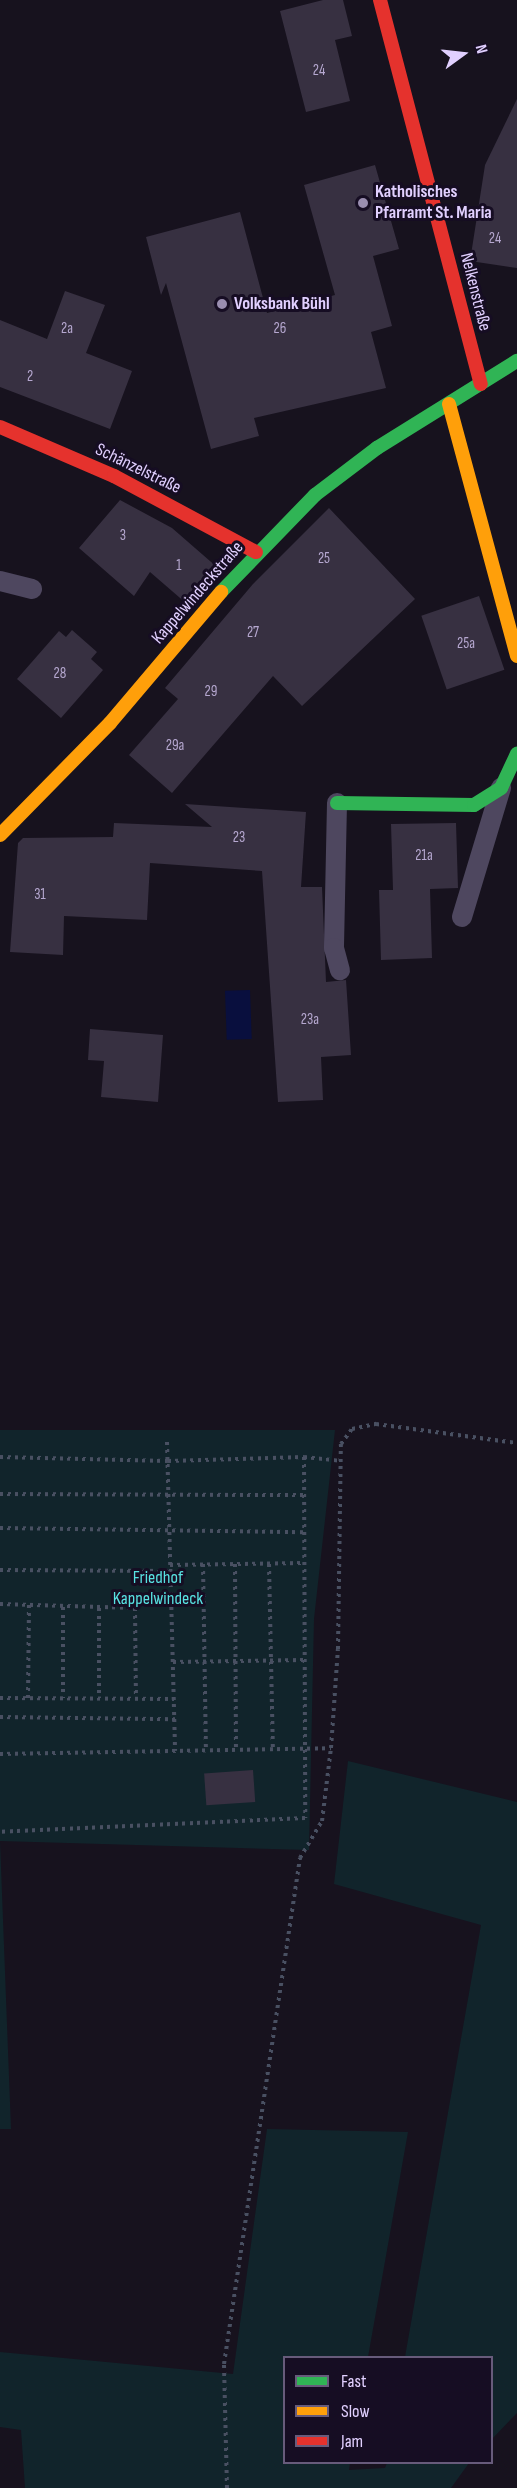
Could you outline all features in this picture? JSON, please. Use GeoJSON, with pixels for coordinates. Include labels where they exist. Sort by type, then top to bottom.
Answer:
{"type":"FeatureCollection","features":[{"type":"Feature","properties":{"kind":"street","name":"Nelkenstraße"},"geometry":{"type":"LineString","coordinates":[[380,0],[481,384]]}},
{"type":"Feature","properties":{"kind":"street","name":"Kappelwindeckstraße"},"geometry":{"type":"LineString","coordinates":[[0,835],[110,723],[256,552],[315,495],[377,448],[517,362]]}},
{"type":"Feature","properties":{"kind":"street"},"geometry":{"type":"LineString","coordinates":[[449,404],[517,656]]}},
{"type":"Feature","properties":{"kind":"street","name":"Schänzelstraße"},"geometry":{"type":"LineString","coordinates":[[0,427],[114,476],[256,552]]}},
{"type":"Feature","properties":{"kind":"street"},"geometry":{"type":"LineString","coordinates":[[337,803],[474,805],[501,788],[517,754]]}},
{"type":"Feature","properties":{"kind":"lane"},"geometry":{"type":"LineString","coordinates":[[0,581],[32,589]]}},
{"type":"Feature","properties":{"kind":"lane"},"geometry":{"type":"LineString","coordinates":[[462,917],[501,788]]}},
{"type":"Feature","properties":{"kind":"lane"},"geometry":{"type":"LineString","coordinates":[[337,803],[334,948],[340,970]]}},
{"type":"Feature","properties":{"kind":"path"},"geometry":{"type":"LineString","coordinates":[[227,2488],[224,2364],[300,1858],[322,1821],[331,1748],[338,1649],[341,1444],[352,1429],[376,1424],[517,1443]]}},
{"type":"Feature","properties":{"kind":"path"},"geometry":{"type":"LineString","coordinates":[[167,1442],[175,1751]]}},
{"type":"Feature","properties":{"kind":"path"},"geometry":{"type":"LineString","coordinates":[[0,1457],[168,1461],[304,1457],[341,1461]]}},
{"type":"Feature","properties":{"kind":"path"},"geometry":{"type":"LineString","coordinates":[[0,1832],[305,1818],[304,1457]]}},
{"type":"Feature","properties":{"kind":"path"},"geometry":{"type":"LineString","coordinates":[[0,1494],[304,1495]]}},
{"type":"Feature","properties":{"kind":"path"},"geometry":{"type":"LineString","coordinates":[[0,1528],[170,1533],[304,1532]]}},
{"type":"Feature","properties":{"kind":"path"},"geometry":{"type":"LineString","coordinates":[[170,1564],[304,1563]]}},
{"type":"Feature","properties":{"kind":"path"},"geometry":{"type":"LineString","coordinates":[[203,1564],[206,1750]]}},
{"type":"Feature","properties":{"kind":"path"},"geometry":{"type":"LineString","coordinates":[[235,1564],[236,1750]]}},
{"type":"Feature","properties":{"kind":"path"},"geometry":{"type":"LineString","coordinates":[[269,1564],[273,1749]]}},
{"type":"Feature","properties":{"kind":"path"},"geometry":{"type":"LineString","coordinates":[[0,1570],[171,1571]]}},
{"type":"Feature","properties":{"kind":"path"},"geometry":{"type":"LineString","coordinates":[[0,1604],[135,1608],[136,1698]]}},
{"type":"Feature","properties":{"kind":"path"},"geometry":{"type":"LineString","coordinates":[[28,1698],[29,1605]]}},
{"type":"Feature","properties":{"kind":"path"},"geometry":{"type":"LineString","coordinates":[[63,1607],[63,1698]]}},
{"type":"Feature","properties":{"kind":"path"},"geometry":{"type":"LineString","coordinates":[[99,1608],[99,1698]]}},
{"type":"Feature","properties":{"kind":"path"},"geometry":{"type":"LineString","coordinates":[[173,1662],[304,1660]]}},
{"type":"Feature","properties":{"kind":"path"},"geometry":{"type":"LineString","coordinates":[[0,1698],[174,1699]]}},
{"type":"Feature","properties":{"kind":"path"},"geometry":{"type":"LineString","coordinates":[[0,1717],[175,1719]]}},
{"type":"Feature","properties":{"kind":"path"},"geometry":{"type":"LineString","coordinates":[[0,1754],[331,1748]]}},
{"type":"Feature","properties":{"kind":"green space","name":"Friedhof Kappelwindeck"},"geometry":{"type":"Polygon","coordinates":[[[0,1430],[335,1430],[314,1619],[309,1850],[0,1841],[0,1430]]]}},
{"type":"Feature","properties":{"kind":"green space"},"geometry":{"type":"Polygon","coordinates":[[[348,1761],[517,1802],[517,2413],[493,2438],[493,2356],[405,2356],[481,1925],[334,1884],[348,1761]]]}},
{"type":"Feature","properties":{"kind":"green space"},"geometry":{"type":"Polygon","coordinates":[[[0,1841],[11,2129],[0,2129],[0,1841]]]}},
{"type":"Feature","properties":{"kind":"green space"},"geometry":{"type":"Polygon","coordinates":[[[267,2129],[408,2132],[368,2356],[283,2356],[283,2464],[350,2464],[349,2470],[385,2468],[387,2464],[468,2464],[451,2488],[25,2488],[21,2430],[0,2427],[0,2352],[233,2374],[267,2129]]]}},
{"type":"Feature","properties":{"kind":"shaded area"},"geometry":{"type":"Polygon","coordinates":[[[250,990],[252,1039],[227,1040],[225,991],[250,990]]]}},
{"type":"Feature","properties":{"kind":"building"},"geometry":{"type":"Polygon","coordinates":[[[323,0],[343,0],[352,36],[335,40],[350,101],[306,112],[280,11],[323,0]]]}},
{"type":"Feature","properties":{"kind":"building"},"geometry":{"type":"Polygon","coordinates":[[[517,99],[517,268],[470,261],[485,165],[517,99]]]}},
{"type":"Feature","properties":{"kind":"building"},"geometry":{"type":"Polygon","coordinates":[[[375,165],[399,249],[373,256],[392,326],[371,332],[386,388],[254,418],[259,436],[211,449],[166,283],[161,295],[146,237],[240,212],[267,313],[335,295],[304,185],[375,165]]]}},
{"type":"Feature","properties":{"kind":"building"},"geometry":{"type":"Polygon","coordinates":[[[65,291],[105,305],[86,353],[132,371],[110,429],[0,387],[0,320],[47,339],[65,291]]]}},
{"type":"Feature","properties":{"kind":"building"},"geometry":{"type":"Polygon","coordinates":[[[120,500],[172,528],[218,568],[187,604],[150,572],[134,596],[79,548],[120,500]]]}},
{"type":"Feature","properties":{"kind":"building"},"geometry":{"type":"Polygon","coordinates":[[[329,508],[415,599],[302,706],[273,676],[172,793],[129,755],[178,699],[165,688],[253,584],[329,508]]]}},
{"type":"Feature","properties":{"kind":"building"},"geometry":{"type":"Polygon","coordinates":[[[479,596],[504,670],[447,690],[421,616],[479,596]]]}},
{"type":"Feature","properties":{"kind":"building"},"geometry":{"type":"Polygon","coordinates":[[[72,630],[97,652],[91,659],[103,670],[61,718],[17,679],[59,631],[66,637],[72,630]]]}},
{"type":"Feature","properties":{"kind":"building"},"geometry":{"type":"Polygon","coordinates":[[[185,804],[306,812],[301,887],[322,887],[326,982],[346,980],[351,1055],[321,1057],[323,1100],[278,1102],[262,871],[150,863],[147,920],[64,916],[63,955],[10,952],[18,843],[23,838],[113,837],[114,823],[212,827],[185,804]]]}},
{"type":"Feature","properties":{"kind":"building"},"geometry":{"type":"Polygon","coordinates":[[[456,823],[458,888],[430,889],[432,958],[381,960],[379,890],[393,890],[391,824],[456,823]]]}},
{"type":"Feature","properties":{"kind":"building"},"geometry":{"type":"Polygon","coordinates":[[[90,1029],[163,1035],[158,1102],[101,1097],[104,1061],[88,1060],[90,1029]]]}},
{"type":"Feature","properties":{"kind":"building"},"geometry":{"type":"Polygon","coordinates":[[[253,1770],[255,1802],[206,1805],[204,1773],[253,1770]]]}},
{"type":"Feature","properties":{"kind":"traffic: fast"},"geometry":{"type":"LineString","coordinates":[[221,592],[315,495],[377,448],[517,361]]}},
{"type":"Feature","properties":{"kind":"traffic: fast"},"geometry":{"type":"LineString","coordinates":[[337,803],[474,805],[501,788],[517,754]]}},
{"type":"Feature","properties":{"kind":"traffic: slow"},"geometry":{"type":"LineString","coordinates":[[449,404],[517,656]]}},
{"type":"Feature","properties":{"kind":"traffic: slow"},"geometry":{"type":"LineString","coordinates":[[0,835],[110,723],[221,592]]}},
{"type":"Feature","properties":{"kind":"traffic: jam"},"geometry":{"type":"LineString","coordinates":[[380,0],[481,384]]}},
{"type":"Feature","properties":{"kind":"traffic: jam"},"geometry":{"type":"LineString","coordinates":[[0,427],[114,476],[256,552]]}},
{"type":"Feature","properties":{"kind":"place","name":"Katholisches Pfarramt St. Maria"},"geometry":{"type":"Point","coordinates":[363,203]}},
{"type":"Feature","properties":{"kind":"place","name":"Volksbank Bühl"},"geometry":{"type":"Point","coordinates":[222,304]}}]}
